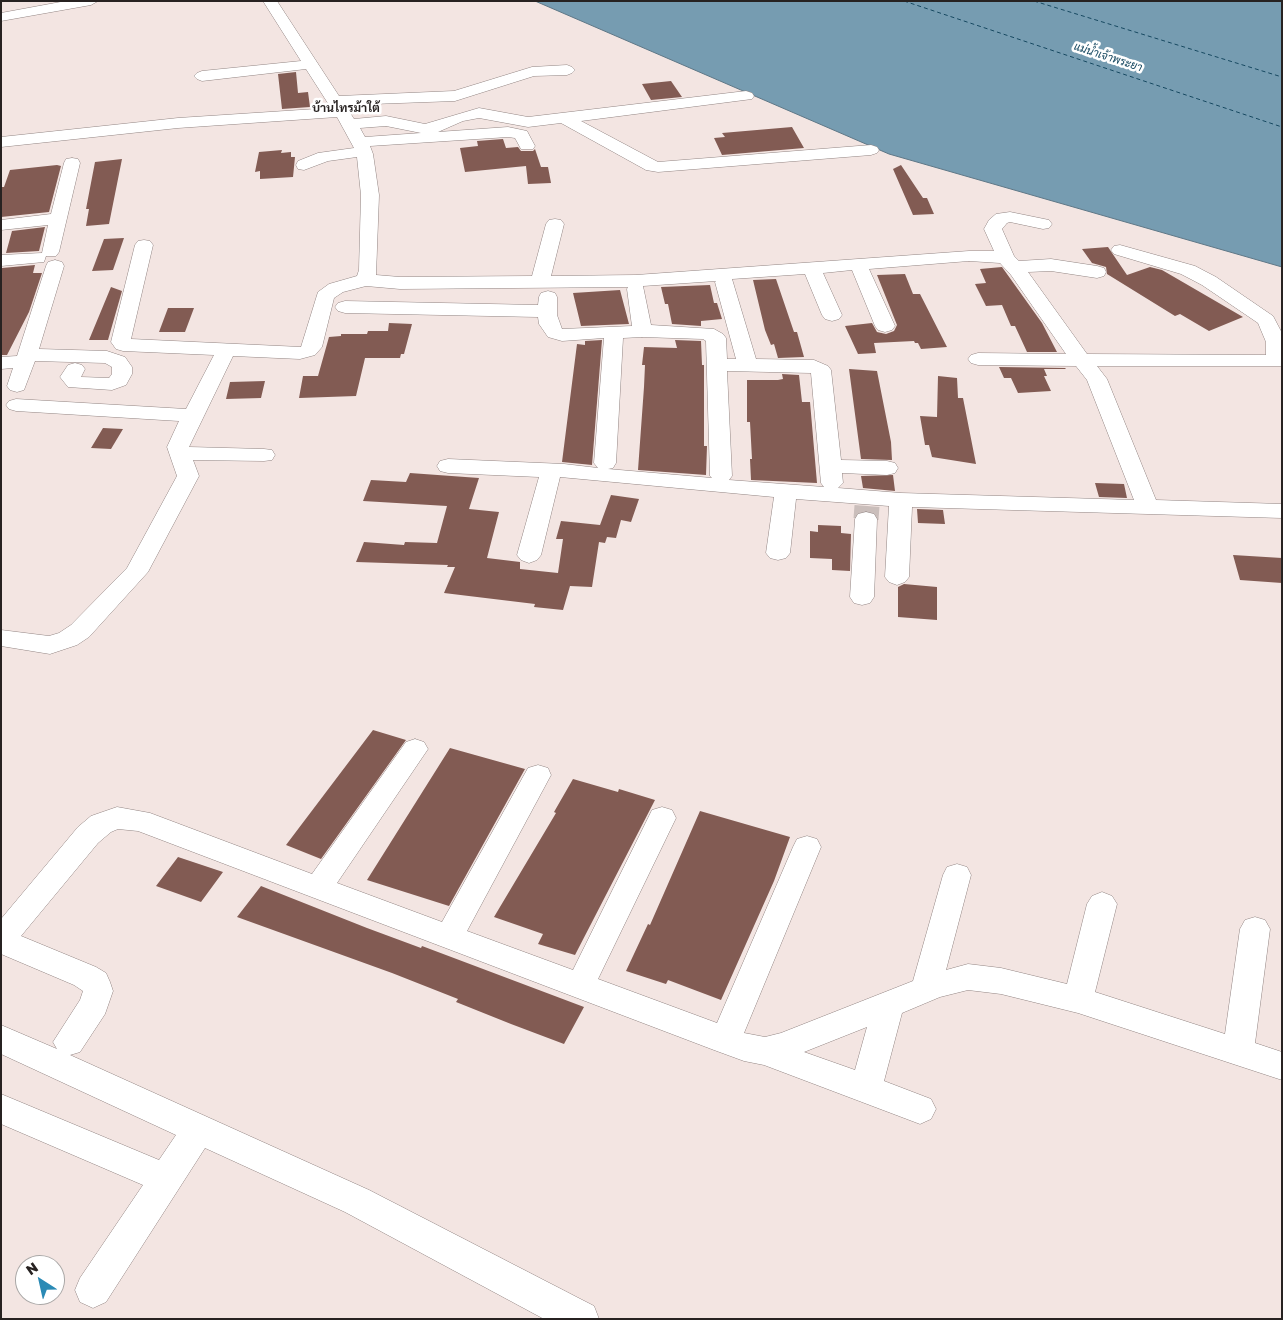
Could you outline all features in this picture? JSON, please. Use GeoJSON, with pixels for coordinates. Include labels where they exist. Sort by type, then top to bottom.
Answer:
{"type":"FeatureCollection","features":[{"type":"Feature","properties":{"kind":"street"},"geometry":{"type":"LineString","coordinates":[[1,17],[91,1]]}},
{"type":"Feature","properties":{"kind":"street"},"geometry":{"type":"LineString","coordinates":[[270,1],[362,146],[368,168],[370,195],[368,270],[365,280]]}},
{"type":"Feature","properties":{"kind":"street"},"geometry":{"type":"LineString","coordinates":[[202,76],[311,64]]}},
{"type":"Feature","properties":{"kind":"street"},"geometry":{"type":"LineString","coordinates":[[370,99],[455,96],[532,72],[567,70]]}},
{"type":"Feature","properties":{"kind":"street"},"geometry":{"type":"LineString","coordinates":[[341,112],[370,99],[379,91],[387,88],[432,84]]}},
{"type":"Feature","properties":{"kind":"street"},"geometry":{"type":"LineString","coordinates":[[1,142],[178,123],[341,112],[425,129],[438,127],[458,118],[479,113],[528,122],[746,96]]}},
{"type":"Feature","properties":{"kind":"street"},"geometry":{"type":"LineString","coordinates":[[564,118],[652,166],[658,167],[871,150]]}},
{"type":"Feature","properties":{"kind":"street"},"geometry":{"type":"LineString","coordinates":[[304,165],[362,146],[508,132],[521,134],[527,146]]}},
{"type":"Feature","properties":{"kind":"street"},"geometry":{"type":"LineString","coordinates":[[72,163],[47,259],[26,358],[14,397],[195,410]]}},
{"type":"Feature","properties":{"kind":"street"},"geometry":{"type":"LineString","coordinates":[[1043,224],[1010,217],[1002,218],[995,224],[993,229],[1010,263],[1066,342],[1082,359],[1096,379],[1148,508]]}},
{"type":"Feature","properties":{"kind":"street"},"geometry":{"type":"LineString","coordinates":[[1,225],[58,218]]}},
{"type":"Feature","properties":{"kind":"street"},"geometry":{"type":"LineString","coordinates":[[555,224],[544,287],[549,324],[555,332],[562,335],[642,331],[707,333],[716,338],[720,476]]}},
{"type":"Feature","properties":{"kind":"street"},"geometry":{"type":"LineString","coordinates":[[144,245],[121,342],[123,344],[300,353],[308,351],[312,347],[325,296],[330,291],[365,280],[400,283],[469,283],[544,287],[969,256],[989,256],[1010,263],[1051,265],[1097,272]]}},
{"type":"Feature","properties":{"kind":"street"},"geometry":{"type":"LineString","coordinates":[[978,359],[1082,359],[1279,367],[1276,342],[1266,320],[1209,281],[1188,270],[1120,250]]}},
{"type":"Feature","properties":{"kind":"street"},"geometry":{"type":"LineString","coordinates":[[1,261],[47,259]]}},
{"type":"Feature","properties":{"kind":"street"},"geometry":{"type":"LineString","coordinates":[[858,264],[885,326]]}},
{"type":"Feature","properties":{"kind":"street"},"geometry":{"type":"LineString","coordinates":[[812,267],[832,315]]}},
{"type":"Feature","properties":{"kind":"street"},"geometry":{"type":"LineString","coordinates":[[724,282],[748,365]]}},
{"type":"Feature","properties":{"kind":"street"},"geometry":{"type":"LineString","coordinates":[[444,283],[445,296],[456,305]]}},
{"type":"Feature","properties":{"kind":"street"},"geometry":{"type":"LineString","coordinates":[[456,305],[466,296],[469,283]]}},
{"type":"Feature","properties":{"kind":"street"},"geometry":{"type":"LineString","coordinates":[[636,289],[642,331]]}},
{"type":"Feature","properties":{"kind":"street"},"geometry":{"type":"LineString","coordinates":[[345,307],[456,305],[547,311]]}},
{"type":"Feature","properties":{"kind":"street"},"geometry":{"type":"LineString","coordinates":[[319,319],[495,321]]}},
{"type":"Feature","properties":{"kind":"street"},"geometry":{"type":"LineString","coordinates":[[605,463],[614,332]]}},
{"type":"Feature","properties":{"kind":"street"},"geometry":{"type":"LineString","coordinates":[[1,638],[50,645],[68,639],[80,631],[136,572],[188,476],[178,442],[226,350]]}},
{"type":"Feature","properties":{"kind":"street"},"geometry":{"type":"LineString","coordinates":[[1,363],[26,358],[107,357],[118,361],[122,367],[122,374],[118,381],[112,384],[74,383],[70,377],[75,369]]}},
{"type":"Feature","properties":{"kind":"street"},"geometry":{"type":"LineString","coordinates":[[717,365],[814,366],[821,370],[832,475],[887,468]]}},
{"type":"Feature","properties":{"kind":"street"},"geometry":{"type":"LineString","coordinates":[[180,453],[264,455]]}},
{"type":"Feature","properties":{"kind":"street"},"geometry":{"type":"LineString","coordinates":[[448,466],[551,470],[786,491],[867,507],[901,500],[1282,511]]}},
{"type":"Feature","properties":{"kind":"street"},"geometry":{"type":"LineString","coordinates":[[529,554],[551,470]]}},
{"type":"Feature","properties":{"kind":"street"},"geometry":{"type":"LineString","coordinates":[[778,553],[786,491]]}},
{"type":"Feature","properties":{"kind":"street"},"geometry":{"type":"LineString","coordinates":[[897,577],[901,500]]}},
{"type":"Feature","properties":{"kind":"street"},"geometry":{"type":"LineString","coordinates":[[862,597],[867,507]]}},
{"type":"Feature","properties":{"kind":"street"},"geometry":{"type":"LineString","coordinates":[[318,888],[415,749]]}},
{"type":"Feature","properties":{"kind":"street"},"geometry":{"type":"LineString","coordinates":[[449,937],[538,775]]}},
{"type":"Feature","properties":{"kind":"street"},"geometry":{"type":"LineString","coordinates":[[69,1042],[94,1006],[98,991],[95,982],[85,976],[1,941],[88,835],[101,824],[117,818],[140,821],[725,1040],[744,1047],[765,1051],[920,1109]]}},
{"type":"Feature","properties":{"kind":"street"},"geometry":{"type":"LineString","coordinates":[[580,986],[662,818]]}},
{"type":"Feature","properties":{"kind":"street"},"geometry":{"type":"LineString","coordinates":[[725,1040],[807,847]]}},
{"type":"Feature","properties":{"kind":"street"},"geometry":{"type":"LineString","coordinates":[[926,988],[957,874]]}},
{"type":"Feature","properties":{"kind":"street"},"geometry":{"type":"LineString","coordinates":[[1078,1000],[1102,904]]}},
{"type":"Feature","properties":{"kind":"street"},"geometry":{"type":"LineString","coordinates":[[1238,1052],[1255,929]]}},
{"type":"Feature","properties":{"kind":"street"},"geometry":{"type":"LineString","coordinates":[[765,1051],[783,1046],[889,1005],[926,988],[968,977],[1001,981],[1078,1000],[1282,1066]]}},
{"type":"Feature","properties":{"kind":"street"},"geometry":{"type":"LineString","coordinates":[[866,1089],[889,1005]]}},
{"type":"Feature","properties":{"kind":"street"},"geometry":{"type":"LineString","coordinates":[[1,1039],[357,1201],[581,1319]]}},
{"type":"Feature","properties":{"kind":"street"},"geometry":{"type":"LineString","coordinates":[[1,1110],[166,1179]]}},
{"type":"Feature","properties":{"kind":"street"},"geometry":{"type":"LineString","coordinates":[[93,1290],[199,1129]]}},
{"type":"Feature","properties":{"kind":"water","name":"แม่น้ำเจ้าพระยา"},"geometry":{"type":"Polygon","coordinates":[[[535,1],[1282,1],[1282,267],[889,154],[535,1]]]}},
{"type":"Feature","properties":{"kind":"building"},"geometry":{"type":"Polygon","coordinates":[[[296,72],[298,93],[308,92],[310,107],[282,109],[278,74],[296,72]]]}},
{"type":"Feature","properties":{"kind":"building"},"geometry":{"type":"Polygon","coordinates":[[[671,81],[682,97],[651,100],[642,84],[671,81]]]}},
{"type":"Feature","properties":{"kind":"building"},"geometry":{"type":"Polygon","coordinates":[[[792,127],[804,148],[722,155],[714,138],[725,137],[722,133],[792,127]]]}},
{"type":"Feature","properties":{"kind":"building"},"geometry":{"type":"Polygon","coordinates":[[[503,139],[506,148],[518,147],[521,151],[533,151],[535,149],[541,167],[548,167],[551,183],[528,184],[526,166],[465,172],[460,148],[478,146],[477,141],[503,139]]]}},
{"type":"Feature","properties":{"kind":"building"},"geometry":{"type":"Polygon","coordinates":[[[282,150],[281,153],[291,152],[291,157],[295,157],[293,177],[260,179],[260,171],[255,172],[259,152],[282,150]]]}},
{"type":"Feature","properties":{"kind":"building"},"geometry":{"type":"Polygon","coordinates":[[[122,159],[109,224],[86,226],[89,209],[86,209],[95,162],[122,159]]]}},
{"type":"Feature","properties":{"kind":"building"},"geometry":{"type":"Polygon","coordinates":[[[901,165],[923,198],[927,198],[934,214],[913,215],[893,169],[901,165]]]}},
{"type":"Feature","properties":{"kind":"building"},"geometry":{"type":"Polygon","coordinates":[[[61,166],[49,212],[1,217],[1,187],[4,187],[10,170],[61,166]]]}},
{"type":"Feature","properties":{"kind":"building"},"geometry":{"type":"Polygon","coordinates":[[[45,227],[39,251],[6,253],[12,231],[45,227]]]}},
{"type":"Feature","properties":{"kind":"building"},"geometry":{"type":"Polygon","coordinates":[[[124,238],[113,270],[92,271],[104,239],[124,238]]]}},
{"type":"Feature","properties":{"kind":"building"},"geometry":{"type":"Polygon","coordinates":[[[1108,247],[1127,275],[1150,267],[1162,270],[1243,317],[1209,331],[1180,314],[1175,316],[1107,274],[1106,267],[1092,263],[1082,249],[1108,247]]]}},
{"type":"Feature","properties":{"kind":"building"},"geometry":{"type":"Polygon","coordinates":[[[35,265],[33,273],[42,273],[29,312],[7,355],[1,355],[2,268],[35,265]]]}},
{"type":"Feature","properties":{"kind":"building"},"geometry":{"type":"Polygon","coordinates":[[[1002,267],[1042,323],[1057,352],[1027,352],[1015,326],[1011,326],[1002,305],[986,306],[975,284],[986,283],[980,269],[1002,267]]]}},
{"type":"Feature","properties":{"kind":"building"},"geometry":{"type":"Polygon","coordinates":[[[905,274],[913,294],[920,294],[947,347],[921,349],[918,343],[914,341],[874,343],[876,353],[858,354],[845,326],[872,323],[877,332],[886,334],[894,331],[897,325],[877,275],[905,274]]]}},
{"type":"Feature","properties":{"kind":"building"},"geometry":{"type":"Polygon","coordinates":[[[776,279],[794,332],[797,332],[804,357],[778,358],[774,344],[771,345],[765,330],[753,280],[776,279]]]}},
{"type":"Feature","properties":{"kind":"building"},"geometry":{"type":"Polygon","coordinates":[[[710,285],[714,303],[717,303],[722,319],[701,321],[701,326],[672,324],[668,304],[665,304],[661,287],[710,285]]]}},
{"type":"Feature","properties":{"kind":"building"},"geometry":{"type":"Polygon","coordinates":[[[111,287],[122,291],[108,340],[89,340],[111,287]]]}},
{"type":"Feature","properties":{"kind":"building"},"geometry":{"type":"Polygon","coordinates":[[[620,290],[629,324],[581,326],[573,293],[620,290]]]}},
{"type":"Feature","properties":{"kind":"building"},"geometry":{"type":"Polygon","coordinates":[[[168,308],[194,308],[185,332],[159,332],[168,308]]]}},
{"type":"Feature","properties":{"kind":"building"},"geometry":{"type":"Polygon","coordinates":[[[389,323],[412,324],[404,354],[401,354],[400,358],[365,358],[356,396],[299,398],[303,376],[318,376],[329,337],[341,336],[341,334],[367,334],[368,331],[388,331],[389,323]]]}},
{"type":"Feature","properties":{"kind":"building"},"geometry":{"type":"Polygon","coordinates":[[[602,340],[592,465],[562,462],[577,344],[585,345],[585,341],[602,340]]]}},
{"type":"Feature","properties":{"kind":"building"},"geometry":{"type":"Polygon","coordinates":[[[675,340],[701,341],[702,365],[704,365],[704,446],[707,446],[706,475],[638,470],[644,387],[645,365],[642,365],[644,347],[677,348],[675,340]]]}},
{"type":"Feature","properties":{"kind":"building"},"geometry":{"type":"Polygon","coordinates":[[[999,367],[1066,369],[1044,369],[1047,376],[1044,376],[1051,391],[1018,393],[1011,378],[1004,378],[999,367]]]}},
{"type":"Feature","properties":{"kind":"building"},"geometry":{"type":"Polygon","coordinates":[[[849,369],[877,371],[891,442],[892,460],[861,459],[849,369]]]}},
{"type":"Feature","properties":{"kind":"building"},"geometry":{"type":"Polygon","coordinates":[[[782,374],[799,375],[802,402],[810,402],[817,483],[751,480],[750,459],[752,459],[750,422],[747,422],[747,380],[778,380],[783,379],[782,374]]]}},
{"type":"Feature","properties":{"kind":"building"},"geometry":{"type":"Polygon","coordinates":[[[938,376],[957,378],[958,398],[963,398],[976,464],[932,457],[929,445],[925,445],[920,416],[937,417],[938,376]]]}},
{"type":"Feature","properties":{"kind":"building"},"geometry":{"type":"Polygon","coordinates":[[[265,381],[261,398],[226,399],[230,382],[265,381]]]}},
{"type":"Feature","properties":{"kind":"building"},"geometry":{"type":"Polygon","coordinates":[[[103,428],[123,429],[111,449],[91,448],[103,428]]]}},
{"type":"Feature","properties":{"kind":"building"},"geometry":{"type":"Polygon","coordinates":[[[410,473],[479,478],[469,509],[499,512],[487,558],[520,562],[520,569],[558,573],[563,539],[556,539],[561,521],[600,525],[611,495],[639,499],[631,522],[621,520],[616,538],[607,537],[605,543],[599,542],[592,587],[570,586],[563,610],[534,607],[535,604],[444,593],[455,567],[447,567],[448,565],[356,562],[364,542],[404,545],[405,542],[437,543],[447,506],[363,501],[371,480],[406,482],[410,473]]]}},
{"type":"Feature","properties":{"kind":"building"},"geometry":{"type":"Polygon","coordinates":[[[893,475],[895,491],[863,488],[861,476],[893,475]]]}},
{"type":"Feature","properties":{"kind":"building"},"geometry":{"type":"Polygon","coordinates":[[[1095,483],[1124,484],[1127,498],[1099,497],[1095,483]]]}},
{"type":"Feature","properties":{"kind":"building"},"geometry":{"type":"Polygon","coordinates":[[[917,509],[943,510],[945,524],[918,523],[917,509]]]}},
{"type":"Feature","properties":{"kind":"building"},"geometry":{"type":"Polygon","coordinates":[[[818,525],[841,526],[841,533],[851,534],[850,571],[832,570],[832,559],[810,558],[810,531],[818,532],[818,525]]]}},
{"type":"Feature","properties":{"kind":"building"},"geometry":{"type":"Polygon","coordinates":[[[1233,555],[1282,558],[1282,583],[1240,580],[1233,555]]]}},
{"type":"Feature","properties":{"kind":"building"},"geometry":{"type":"Polygon","coordinates":[[[904,584],[937,587],[937,620],[898,617],[898,587],[904,584]]]}},
{"type":"Feature","properties":{"kind":"building"},"geometry":{"type":"Polygon","coordinates":[[[373,730],[406,740],[321,859],[286,845],[373,730]]]}},
{"type":"Feature","properties":{"kind":"building"},"geometry":{"type":"Polygon","coordinates":[[[450,748],[525,769],[449,906],[367,880],[450,748]]]}},
{"type":"Feature","properties":{"kind":"building"},"geometry":{"type":"Polygon","coordinates":[[[573,779],[618,792],[619,789],[655,800],[575,955],[538,944],[543,934],[494,917],[556,813],[554,812],[573,779]]]}},
{"type":"Feature","properties":{"kind":"building"},"geometry":{"type":"Polygon","coordinates":[[[700,811],[790,837],[774,881],[721,1000],[668,980],[666,984],[626,971],[648,924],[650,925],[700,811]]]}},
{"type":"Feature","properties":{"kind":"building"},"geometry":{"type":"Polygon","coordinates":[[[178,857],[223,872],[201,902],[156,886],[178,857]]]}},
{"type":"Feature","properties":{"kind":"building"},"geometry":{"type":"Polygon","coordinates":[[[261,886],[367,928],[421,948],[422,946],[584,1007],[564,1044],[456,1002],[458,999],[392,973],[237,917],[261,886]]]}},
{"type":"Feature","properties":{"kind":"ferry route"},"geometry":{"type":"LineString","coordinates":[[904,1],[1282,127]]}},
{"type":"Feature","properties":{"kind":"ferry route"},"geometry":{"type":"LineString","coordinates":[[1034,1],[1282,77]]}},
{"type":"Feature","properties":{"kind":"tunnel"},"geometry":{"type":"LineString","coordinates":[[866,519],[867,506]]}},
{"type":"Feature","properties":{"kind":"district","name":"บ้านไทรม้าใต้"},"geometry":{"type":"Point","coordinates":[346,108]}}]}
